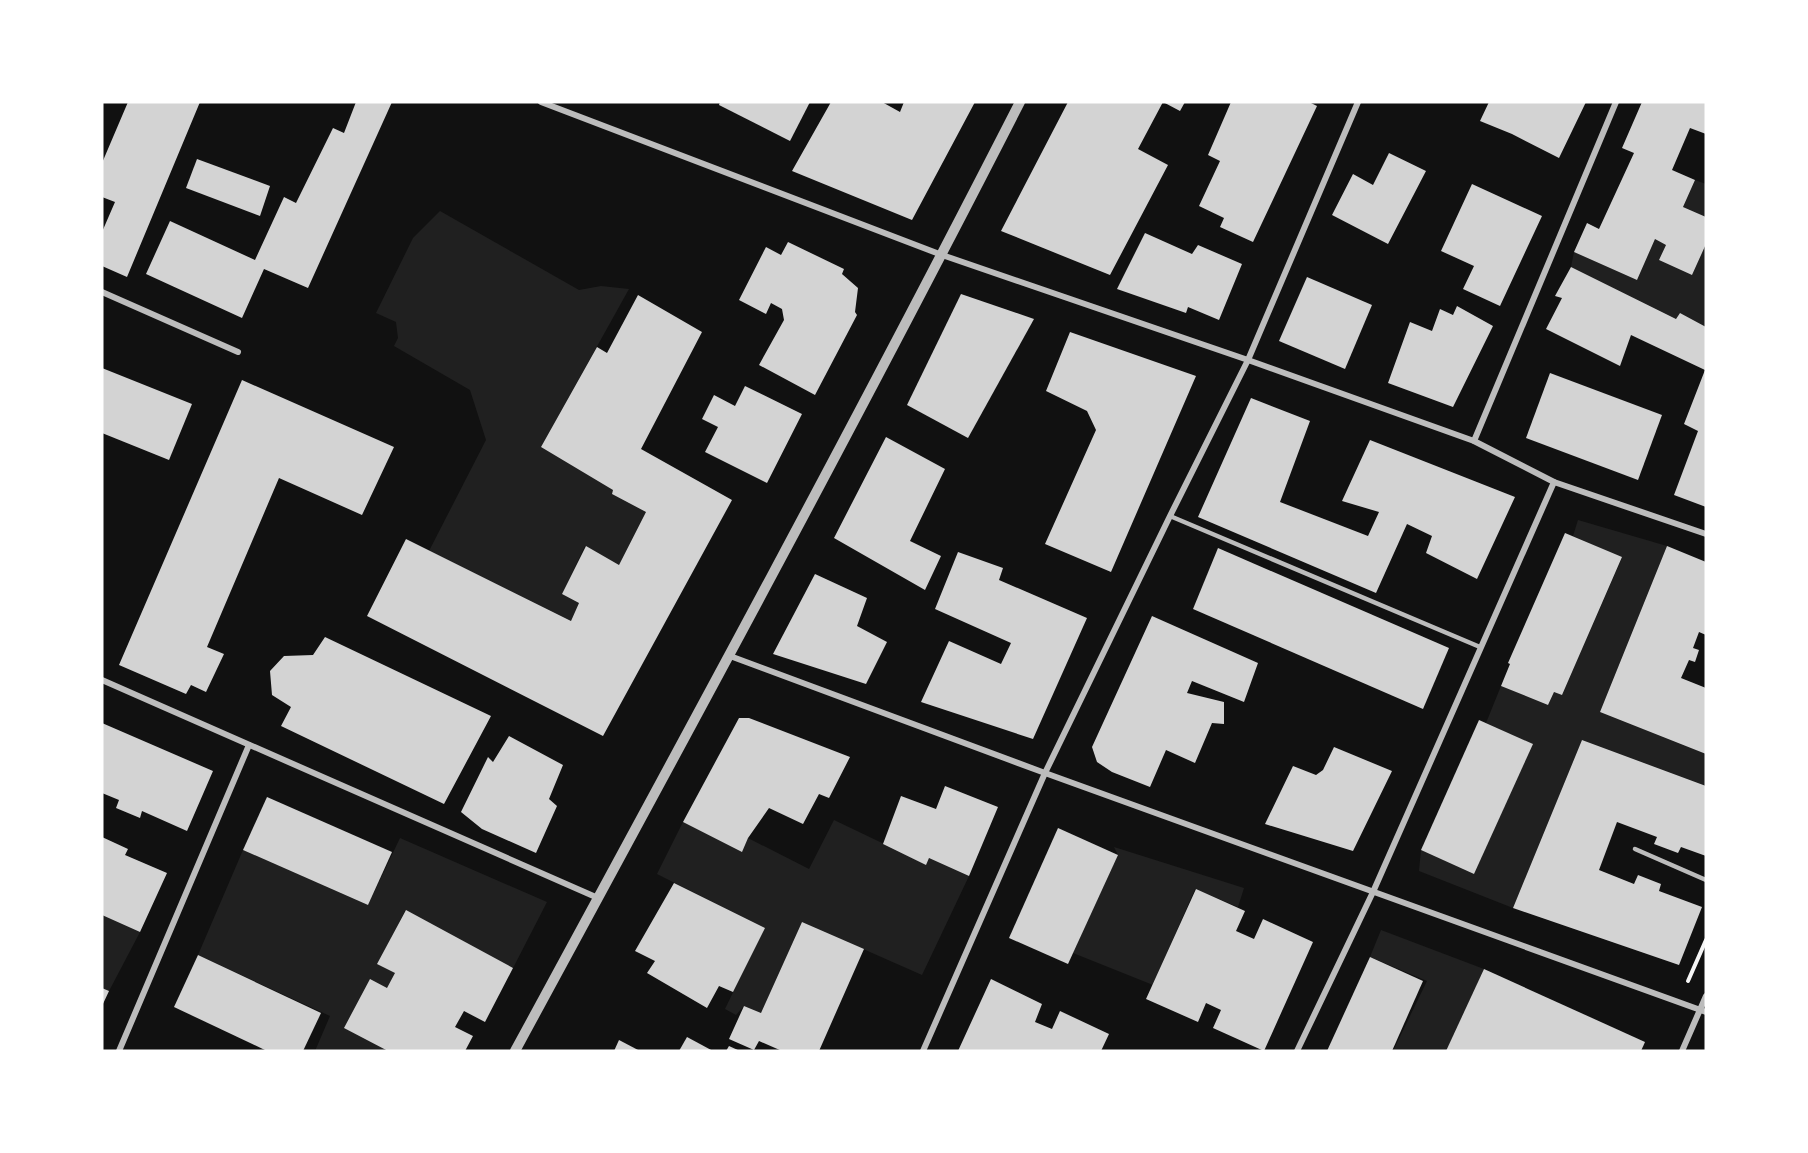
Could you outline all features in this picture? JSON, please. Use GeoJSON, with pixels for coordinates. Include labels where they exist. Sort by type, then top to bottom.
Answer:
{"type":"FeatureCollection","features":[{"type":"Feature","properties":{"kind":"street"},"geometry":{"type":"LineString","coordinates":[[541,102],[942,255],[1248,360],[1474,441],[1554,482],[1706,534]]}},
{"type":"Feature","properties":{"kind":"street"},"geometry":{"type":"LineString","coordinates":[[514,1051],[730,656],[942,255],[1020,102]]}},
{"type":"Feature","properties":{"kind":"street"},"geometry":{"type":"LineString","coordinates":[[924,1051],[1045,773],[1248,360],[1358,102]]}},
{"type":"Feature","properties":{"kind":"street"},"geometry":{"type":"LineString","coordinates":[[1474,441],[1616,102]]}},
{"type":"Feature","properties":{"kind":"street"},"geometry":{"type":"LineString","coordinates":[[102,292],[238,352]]}},
{"type":"Feature","properties":{"kind":"street"},"geometry":{"type":"LineString","coordinates":[[1297,1051],[1373,892],[1554,482]]}},
{"type":"Feature","properties":{"kind":"street"},"geometry":{"type":"LineString","coordinates":[[730,656],[1045,773],[1703,1011]]}},
{"type":"Feature","properties":{"kind":"street"},"geometry":{"type":"LineString","coordinates":[[102,680],[598,898]]}},
{"type":"Feature","properties":{"kind":"street"},"geometry":{"type":"LineString","coordinates":[[119,1051],[249,745]]}},
{"type":"Feature","properties":{"kind":"street"},"geometry":{"type":"LineString","coordinates":[[1682,1051],[1703,1011],[1706,996]]}},
{"type":"Feature","properties":{"kind":"lane"},"geometry":{"type":"LineString","coordinates":[[1170,516],[1480,647]]}},
{"type":"Feature","properties":{"kind":"lane"},"geometry":{"type":"LineString","coordinates":[[1635,849],[1706,880]]}},
{"type":"Feature","properties":{"kind":"shaded area"},"geometry":{"type":"Polygon","coordinates":[[[1695,180],[1706,184],[1706,217],[1683,207],[1695,180]]]}},
{"type":"Feature","properties":{"kind":"shaded area"},"geometry":{"type":"Polygon","coordinates":[[[440,211],[579,290],[601,286],[629,289],[541,447],[613,490],[612,494],[646,512],[619,565],[585,546],[562,594],[579,603],[571,621],[429,551],[486,440],[470,390],[394,346],[398,338],[396,322],[376,313],[413,238],[440,211]]]}},
{"type":"Feature","properties":{"kind":"shaded area"},"geometry":{"type":"Polygon","coordinates":[[[1655,239],[1666,245],[1659,260],[1692,275],[1706,244],[1706,327],[1680,313],[1676,319],[1571,267],[1574,252],[1637,280],[1655,239]]]}},
{"type":"Feature","properties":{"kind":"shaded area"},"geometry":{"type":"Polygon","coordinates":[[[1578,520],[1667,546],[1600,712],[1706,754],[1706,786],[1582,740],[1513,908],[1419,871],[1421,850],[1474,874],[1532,744],[1486,723],[1501,686],[1548,705],[1554,692],[1562,695],[1622,558],[1573,536],[1578,520]]]}},
{"type":"Feature","properties":{"kind":"shaded area"},"geometry":{"type":"Polygon","coordinates":[[[834,820],[926,864],[929,858],[969,876],[922,975],[802,922],[761,1013],[744,1006],[736,1015],[725,1009],[764,928],[657,874],[683,822],[741,851],[748,838],[809,869],[834,820]]]}},
{"type":"Feature","properties":{"kind":"shaded area"},"geometry":{"type":"Polygon","coordinates":[[[400,838],[547,902],[513,968],[405,911],[378,964],[395,973],[388,1051],[315,1051],[330,1016],[198,955],[243,850],[368,905],[400,838]]]}},
{"type":"Feature","properties":{"kind":"shaded area"},"geometry":{"type":"Polygon","coordinates":[[[1114,847],[1244,888],[1238,907],[1195,889],[1153,985],[1073,953],[1118,855],[1114,847]]]}},
{"type":"Feature","properties":{"kind":"shaded area"},"geometry":{"type":"Polygon","coordinates":[[[102,915],[140,932],[109,991],[102,988],[102,915]]]}},
{"type":"Feature","properties":{"kind":"shaded area"},"geometry":{"type":"Polygon","coordinates":[[[1381,930],[1484,969],[1446,1051],[1393,1051],[1427,981],[1370,957],[1381,930]]]}},
{"type":"Feature","properties":{"kind":"building"},"geometry":{"type":"Polygon","coordinates":[[[128,102],[200,102],[127,277],[102,266],[102,232],[115,202],[102,197],[102,163],[128,102]]]}},
{"type":"Feature","properties":{"kind":"building"},"geometry":{"type":"Polygon","coordinates":[[[356,102],[392,102],[308,288],[264,269],[242,318],[146,274],[170,221],[255,260],[284,197],[296,203],[333,128],[344,133],[356,102]]]}},
{"type":"Feature","properties":{"kind":"building"},"geometry":{"type":"Polygon","coordinates":[[[720,102],[810,102],[790,141],[719,105],[720,102]]]}},
{"type":"Feature","properties":{"kind":"building"},"geometry":{"type":"Polygon","coordinates":[[[831,102],[882,102],[900,112],[904,102],[975,102],[912,220],[792,171],[831,102]]]}},
{"type":"Feature","properties":{"kind":"building"},"geometry":{"type":"Polygon","coordinates":[[[1068,102],[1163,102],[1138,149],[1168,165],[1110,275],[1001,231],[1068,102]]]}},
{"type":"Feature","properties":{"kind":"building"},"geometry":{"type":"Polygon","coordinates":[[[1163,102],[1185,102],[1180,111],[1163,102]]]}},
{"type":"Feature","properties":{"kind":"building"},"geometry":{"type":"Polygon","coordinates":[[[1231,102],[1309,102],[1317,106],[1253,242],[1220,227],[1224,218],[1199,206],[1220,161],[1208,155],[1231,102]]]}},
{"type":"Feature","properties":{"kind":"building"},"geometry":{"type":"Polygon","coordinates":[[[1489,102],[1586,102],[1559,158],[1480,121],[1489,102]]]}},
{"type":"Feature","properties":{"kind":"building"},"geometry":{"type":"Polygon","coordinates":[[[1642,102],[1706,102],[1706,134],[1690,128],[1672,170],[1695,180],[1683,207],[1706,217],[1706,244],[1692,275],[1659,260],[1666,245],[1655,239],[1637,280],[1574,252],[1587,223],[1599,229],[1634,153],[1622,148],[1642,102]]]}},
{"type":"Feature","properties":{"kind":"building"},"geometry":{"type":"Polygon","coordinates":[[[1389,153],[1426,171],[1388,244],[1332,215],[1353,174],[1373,185],[1389,153]]]}},
{"type":"Feature","properties":{"kind":"building"},"geometry":{"type":"Polygon","coordinates":[[[197,159],[270,186],[260,216],[186,188],[197,159]]]}},
{"type":"Feature","properties":{"kind":"building"},"geometry":{"type":"Polygon","coordinates":[[[1472,184],[1542,216],[1500,306],[1463,289],[1474,266],[1441,251],[1472,184]]]}},
{"type":"Feature","properties":{"kind":"building"},"geometry":{"type":"Polygon","coordinates":[[[1145,233],[1192,254],[1198,245],[1242,264],[1219,320],[1188,307],[1186,313],[1117,289],[1145,233]]]}},
{"type":"Feature","properties":{"kind":"building"},"geometry":{"type":"Polygon","coordinates":[[[788,242],[844,269],[842,274],[858,288],[855,312],[857,315],[815,395],[759,365],[784,320],[782,309],[771,303],[766,314],[739,300],[766,247],[781,255],[788,242]]]}},
{"type":"Feature","properties":{"kind":"building"},"geometry":{"type":"Polygon","coordinates":[[[1571,267],[1676,319],[1680,313],[1706,327],[1706,507],[1674,495],[1698,431],[1684,424],[1705,370],[1631,335],[1620,366],[1546,329],[1562,298],[1555,296],[1571,267]]]}},
{"type":"Feature","properties":{"kind":"building"},"geometry":{"type":"Polygon","coordinates":[[[1307,277],[1372,305],[1345,369],[1279,341],[1307,277]]]}},
{"type":"Feature","properties":{"kind":"building"},"geometry":{"type":"Polygon","coordinates":[[[961,294],[1034,319],[968,438],[907,405],[961,294]]]}},
{"type":"Feature","properties":{"kind":"building"},"geometry":{"type":"Polygon","coordinates":[[[638,295],[702,332],[641,449],[732,500],[603,736],[367,616],[406,539],[571,621],[579,603],[562,594],[586,546],[619,565],[646,512],[612,494],[613,490],[541,447],[597,347],[607,353],[638,295]]]}},
{"type":"Feature","properties":{"kind":"building"},"geometry":{"type":"Polygon","coordinates":[[[1457,306],[1493,326],[1453,407],[1388,383],[1410,322],[1432,331],[1440,309],[1453,315],[1457,306]]]}},
{"type":"Feature","properties":{"kind":"building"},"geometry":{"type":"Polygon","coordinates":[[[1070,332],[1196,376],[1111,572],[1045,544],[1096,430],[1087,411],[1046,391],[1070,332]]]}},
{"type":"Feature","properties":{"kind":"building"},"geometry":{"type":"Polygon","coordinates":[[[102,368],[192,404],[169,460],[102,433],[102,368]]]}},
{"type":"Feature","properties":{"kind":"building"},"geometry":{"type":"Polygon","coordinates":[[[1550,373],[1662,415],[1638,480],[1526,438],[1550,373]]]}},
{"type":"Feature","properties":{"kind":"building"},"geometry":{"type":"Polygon","coordinates":[[[242,380],[394,447],[362,515],[279,478],[207,647],[224,654],[206,692],[191,685],[186,694],[119,665],[242,380]]]}},
{"type":"Feature","properties":{"kind":"building"},"geometry":{"type":"Polygon","coordinates":[[[745,386],[802,414],[767,483],[705,452],[718,427],[702,419],[714,395],[735,406],[745,386]]]}},
{"type":"Feature","properties":{"kind":"building"},"geometry":{"type":"Polygon","coordinates":[[[1251,398],[1310,421],[1280,502],[1368,536],[1379,512],[1342,501],[1370,440],[1515,497],[1477,579],[1426,553],[1432,536],[1407,524],[1376,593],[1198,517],[1251,398]]]}},
{"type":"Feature","properties":{"kind":"building"},"geometry":{"type":"Polygon","coordinates":[[[886,437],[945,469],[910,541],[941,556],[925,590],[834,538],[886,437]]]}},
{"type":"Feature","properties":{"kind":"building"},"geometry":{"type":"Polygon","coordinates":[[[1565,533],[1622,557],[1562,695],[1554,692],[1548,705],[1501,686],[1510,664],[1508,663],[1565,533]]]}},
{"type":"Feature","properties":{"kind":"building"},"geometry":{"type":"Polygon","coordinates":[[[1667,546],[1706,562],[1706,635],[1699,632],[1693,648],[1699,650],[1695,662],[1689,660],[1681,678],[1706,688],[1706,754],[1600,712],[1667,546]]]}},
{"type":"Feature","properties":{"kind":"building"},"geometry":{"type":"Polygon","coordinates":[[[1218,548],[1449,648],[1423,709],[1193,609],[1218,548]]]}},
{"type":"Feature","properties":{"kind":"building"},"geometry":{"type":"Polygon","coordinates":[[[958,552],[1003,568],[999,580],[1087,618],[1033,739],[921,702],[949,641],[1001,664],[1011,643],[935,609],[958,552]]]}},
{"type":"Feature","properties":{"kind":"building"},"geometry":{"type":"Polygon","coordinates":[[[815,574],[867,598],[857,626],[887,642],[866,684],[773,654],[815,574]]]}},
{"type":"Feature","properties":{"kind":"building"},"geometry":{"type":"Polygon","coordinates":[[[1152,616],[1258,663],[1244,702],[1192,681],[1187,693],[1224,702],[1224,724],[1212,723],[1195,763],[1166,750],[1150,787],[1112,772],[1097,762],[1092,747],[1152,616]]]}},
{"type":"Feature","properties":{"kind":"building"},"geometry":{"type":"Polygon","coordinates":[[[325,637],[491,716],[444,804],[281,726],[291,707],[272,695],[270,671],[284,656],[313,655],[325,637]]]}},
{"type":"Feature","properties":{"kind":"building"},"geometry":{"type":"Polygon","coordinates":[[[739,718],[749,718],[850,757],[829,798],[819,794],[803,824],[769,808],[748,838],[742,852],[683,822],[739,718]]]}},
{"type":"Feature","properties":{"kind":"building"},"geometry":{"type":"Polygon","coordinates":[[[1479,720],[1533,744],[1474,874],[1421,850],[1479,720]]]}},
{"type":"Feature","properties":{"kind":"building"},"geometry":{"type":"Polygon","coordinates":[[[102,723],[213,771],[187,831],[142,811],[140,818],[116,808],[119,800],[102,793],[102,723]]]}},
{"type":"Feature","properties":{"kind":"building"},"geometry":{"type":"Polygon","coordinates":[[[509,736],[563,765],[549,799],[557,806],[536,853],[482,829],[461,812],[488,757],[493,762],[509,736]]]}},
{"type":"Feature","properties":{"kind":"building"},"geometry":{"type":"Polygon","coordinates":[[[1582,740],[1706,786],[1706,856],[1681,847],[1678,853],[1654,844],[1657,837],[1617,822],[1599,870],[1634,884],[1638,875],[1661,884],[1659,891],[1702,907],[1679,965],[1513,908],[1582,740]]]}},
{"type":"Feature","properties":{"kind":"building"},"geometry":{"type":"Polygon","coordinates":[[[1334,747],[1392,771],[1353,851],[1265,824],[1293,766],[1316,775],[1323,770],[1334,747]]]}},
{"type":"Feature","properties":{"kind":"building"},"geometry":{"type":"Polygon","coordinates":[[[945,786],[998,807],[969,876],[929,858],[926,865],[883,844],[901,796],[936,809],[945,786]]]}},
{"type":"Feature","properties":{"kind":"building"},"geometry":{"type":"Polygon","coordinates":[[[267,797],[392,852],[368,905],[243,850],[267,797]]]}},
{"type":"Feature","properties":{"kind":"building"},"geometry":{"type":"Polygon","coordinates":[[[1058,828],[1118,855],[1068,964],[1009,938],[1058,828]]]}},
{"type":"Feature","properties":{"kind":"building"},"geometry":{"type":"Polygon","coordinates":[[[102,837],[128,849],[125,855],[167,873],[140,932],[102,915],[102,837]]]}},
{"type":"Feature","properties":{"kind":"building"},"geometry":{"type":"Polygon","coordinates":[[[674,883],[765,928],[733,992],[719,986],[707,1008],[647,973],[655,961],[635,951],[674,883]]]}},
{"type":"Feature","properties":{"kind":"building"},"geometry":{"type":"Polygon","coordinates":[[[1196,889],[1245,911],[1236,931],[1254,939],[1263,919],[1313,942],[1264,1051],[1213,1028],[1221,1010],[1206,1003],[1198,1022],[1146,999],[1196,889]]]}},
{"type":"Feature","properties":{"kind":"building"},"geometry":{"type":"Polygon","coordinates":[[[406,910],[513,968],[485,1022],[464,1011],[455,1027],[473,1036],[465,1051],[388,1051],[344,1028],[370,979],[387,988],[395,973],[377,964],[406,910]]]}},
{"type":"Feature","properties":{"kind":"building"},"geometry":{"type":"Polygon","coordinates":[[[802,922],[864,949],[819,1051],[782,1051],[759,1041],[754,1050],[729,1039],[744,1006],[761,1013],[802,922]]]}},
{"type":"Feature","properties":{"kind":"building"},"geometry":{"type":"Polygon","coordinates":[[[198,955],[321,1013],[303,1051],[267,1051],[174,1007],[198,955]]]}},
{"type":"Feature","properties":{"kind":"building"},"geometry":{"type":"Polygon","coordinates":[[[1370,957],[1423,981],[1392,1051],[1327,1051],[1370,957]]]}},
{"type":"Feature","properties":{"kind":"building"},"geometry":{"type":"Polygon","coordinates":[[[1484,969],[1645,1042],[1641,1051],[1446,1051],[1484,969]]]}},
{"type":"Feature","properties":{"kind":"building"},"geometry":{"type":"Polygon","coordinates":[[[991,979],[1042,1004],[1035,1022],[1052,1029],[1060,1011],[1109,1034],[1101,1051],[958,1051],[991,979]]]}},
{"type":"Feature","properties":{"kind":"building"},"geometry":{"type":"Polygon","coordinates":[[[102,988],[109,991],[102,1006],[102,988]]]}},
{"type":"Feature","properties":{"kind":"building"},"geometry":{"type":"Polygon","coordinates":[[[687,1037],[713,1051],[679,1051],[687,1037]]]}},
{"type":"Feature","properties":{"kind":"building"},"geometry":{"type":"Polygon","coordinates":[[[619,1040],[640,1051],[614,1051],[619,1040]]]}},
{"type":"Feature","properties":{"kind":"building"},"geometry":{"type":"Polygon","coordinates":[[[729,1046],[740,1051],[726,1051],[729,1046]]]}}]}
